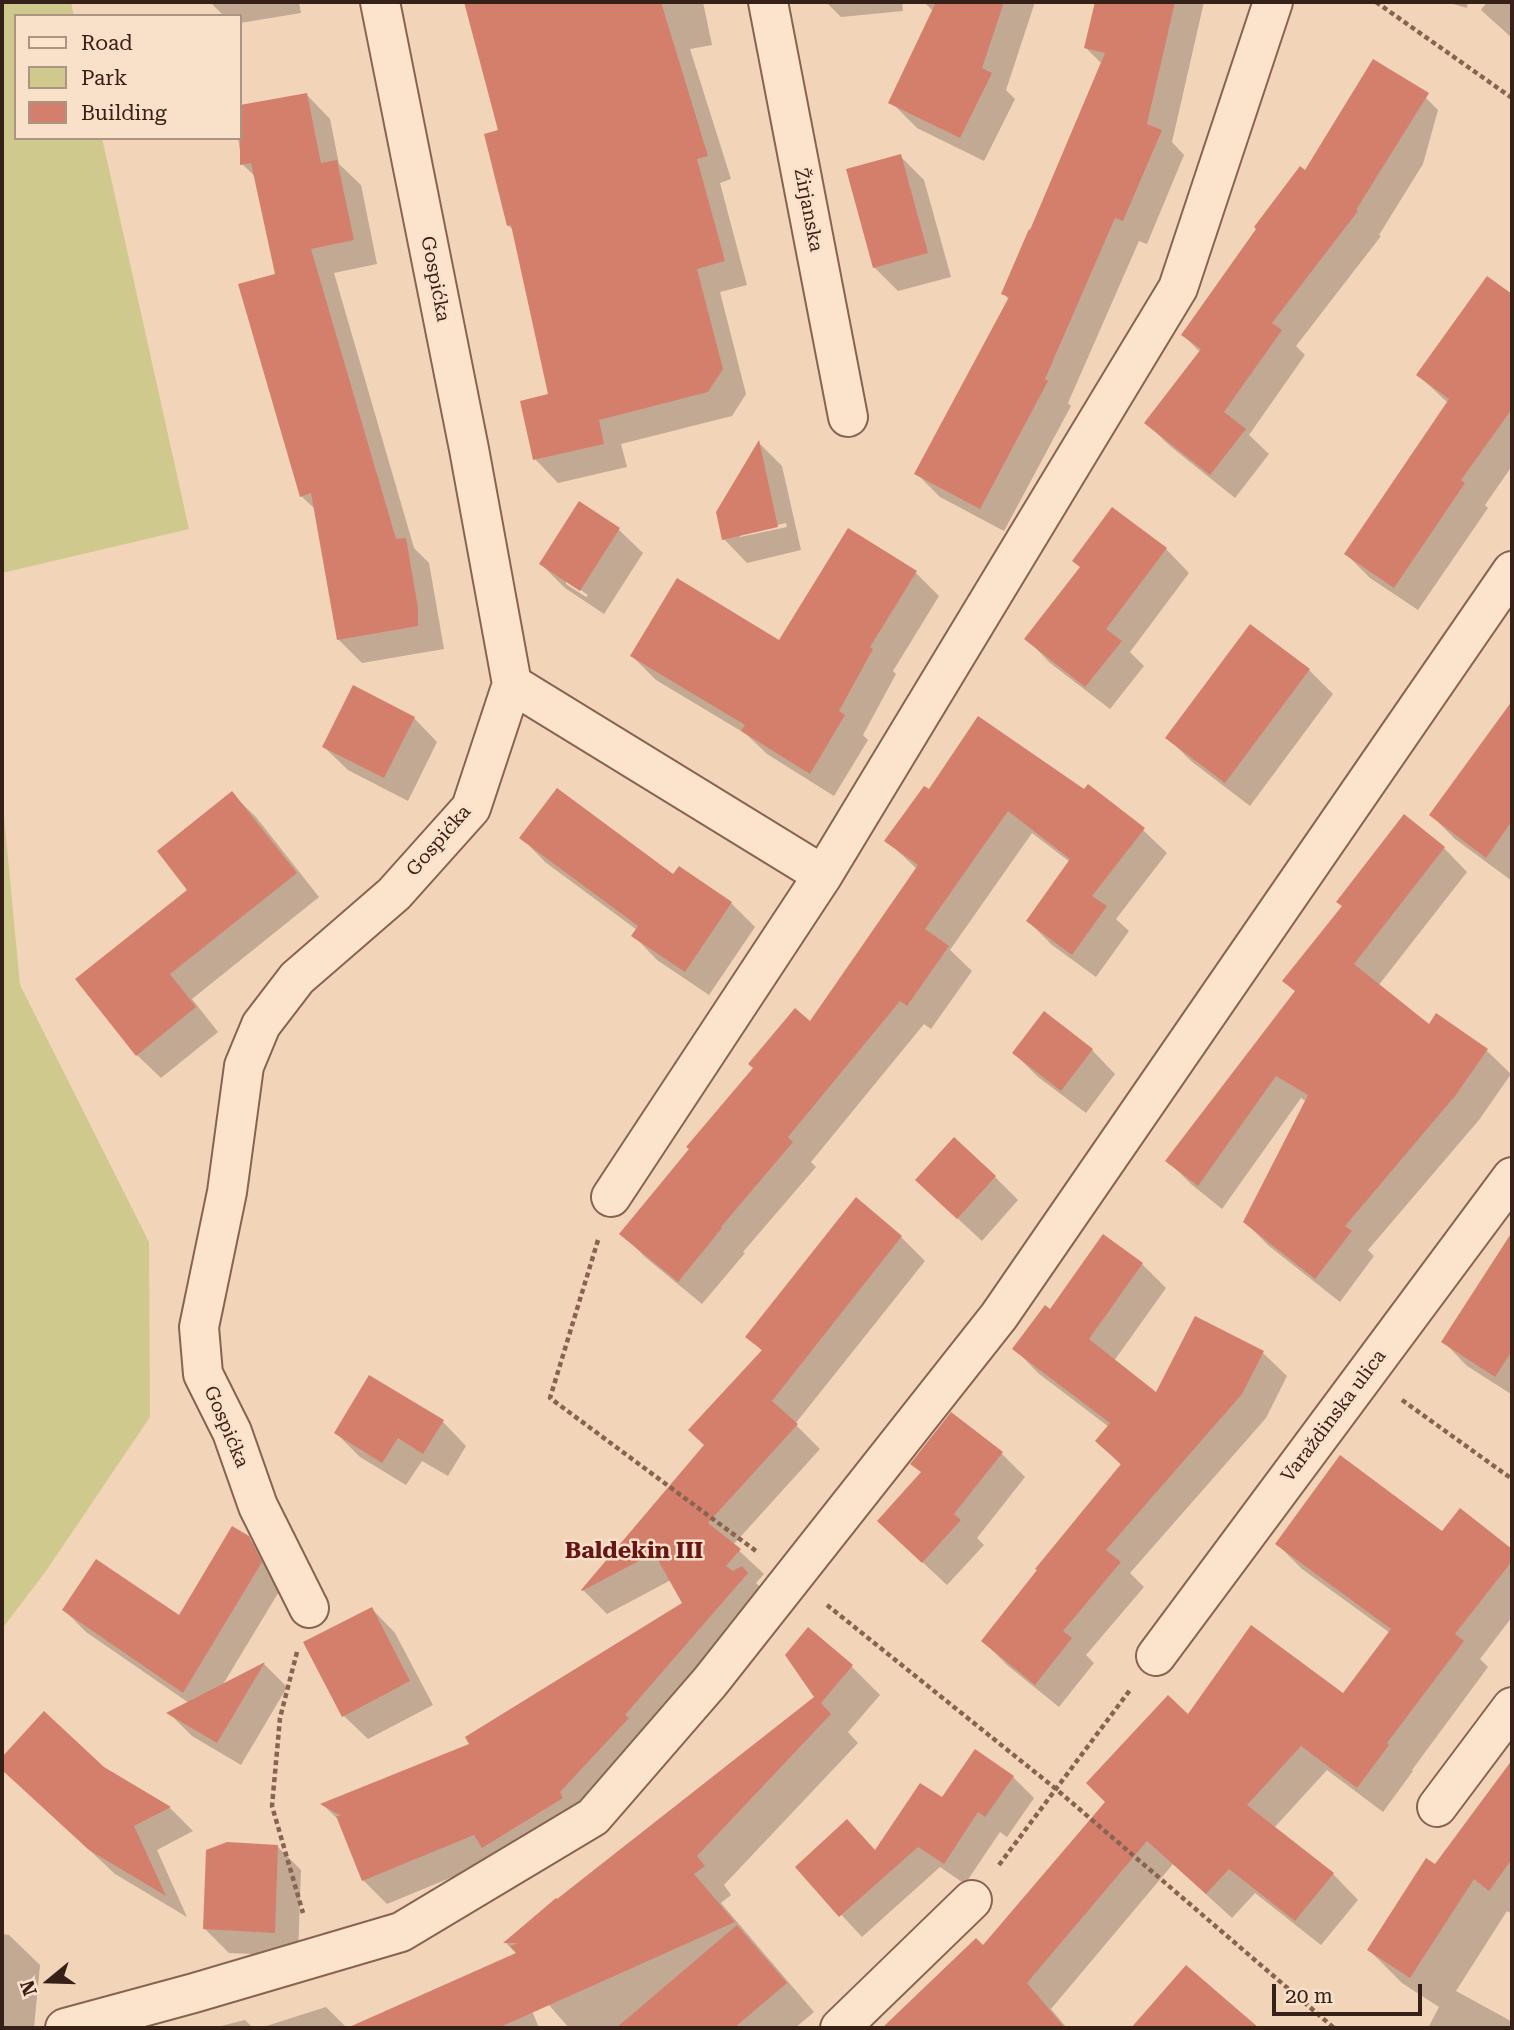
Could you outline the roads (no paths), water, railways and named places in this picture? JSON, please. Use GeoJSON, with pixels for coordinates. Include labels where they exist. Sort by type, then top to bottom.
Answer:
{"type":"FeatureCollection","features":[{"type":"Feature","properties":{"kind":"street","name":"Gospićka"},"geometry":{"type":"LineString","coordinates":[[309,1608],[258,1506],[232,1432],[203,1374],[199,1327],[227,1192],[244,1066],[261,1025],[297,978],[394,894],[471,808],[512,684],[466,435],[380,2]]}},
{"type":"Feature","properties":{"kind":"street","name":"Žirjanska"},"geometry":{"type":"LineString","coordinates":[[768,2],[848,417]]}},
{"type":"Feature","properties":{"kind":"street"},"geometry":{"type":"LineString","coordinates":[[611,1197],[823,874],[1178,288],[1273,2]]}},
{"type":"Feature","properties":{"kind":"street"},"geometry":{"type":"LineString","coordinates":[[65,2028],[194,1993],[401,1931],[593,1817],[710,1682],[999,1316],[1512,571]]}},
{"type":"Feature","properties":{"kind":"street"},"geometry":{"type":"LineString","coordinates":[[512,684],[823,874]]}},
{"type":"Feature","properties":{"kind":"street","name":"Varaždinska ulica"},"geometry":{"type":"LineString","coordinates":[[1156,1656],[1512,1177]]}},
{"type":"Feature","properties":{"kind":"street"},"geometry":{"type":"LineString","coordinates":[[1437,1807],[1512,1707]]}},
{"type":"Feature","properties":{"kind":"street"},"geometry":{"type":"LineString","coordinates":[[840,2028],[972,1900]]}},
{"type":"Feature","properties":{"kind":"district","name":"Baldekin III"},"geometry":{"type":"Point","coordinates":[634,1551]}}]}
